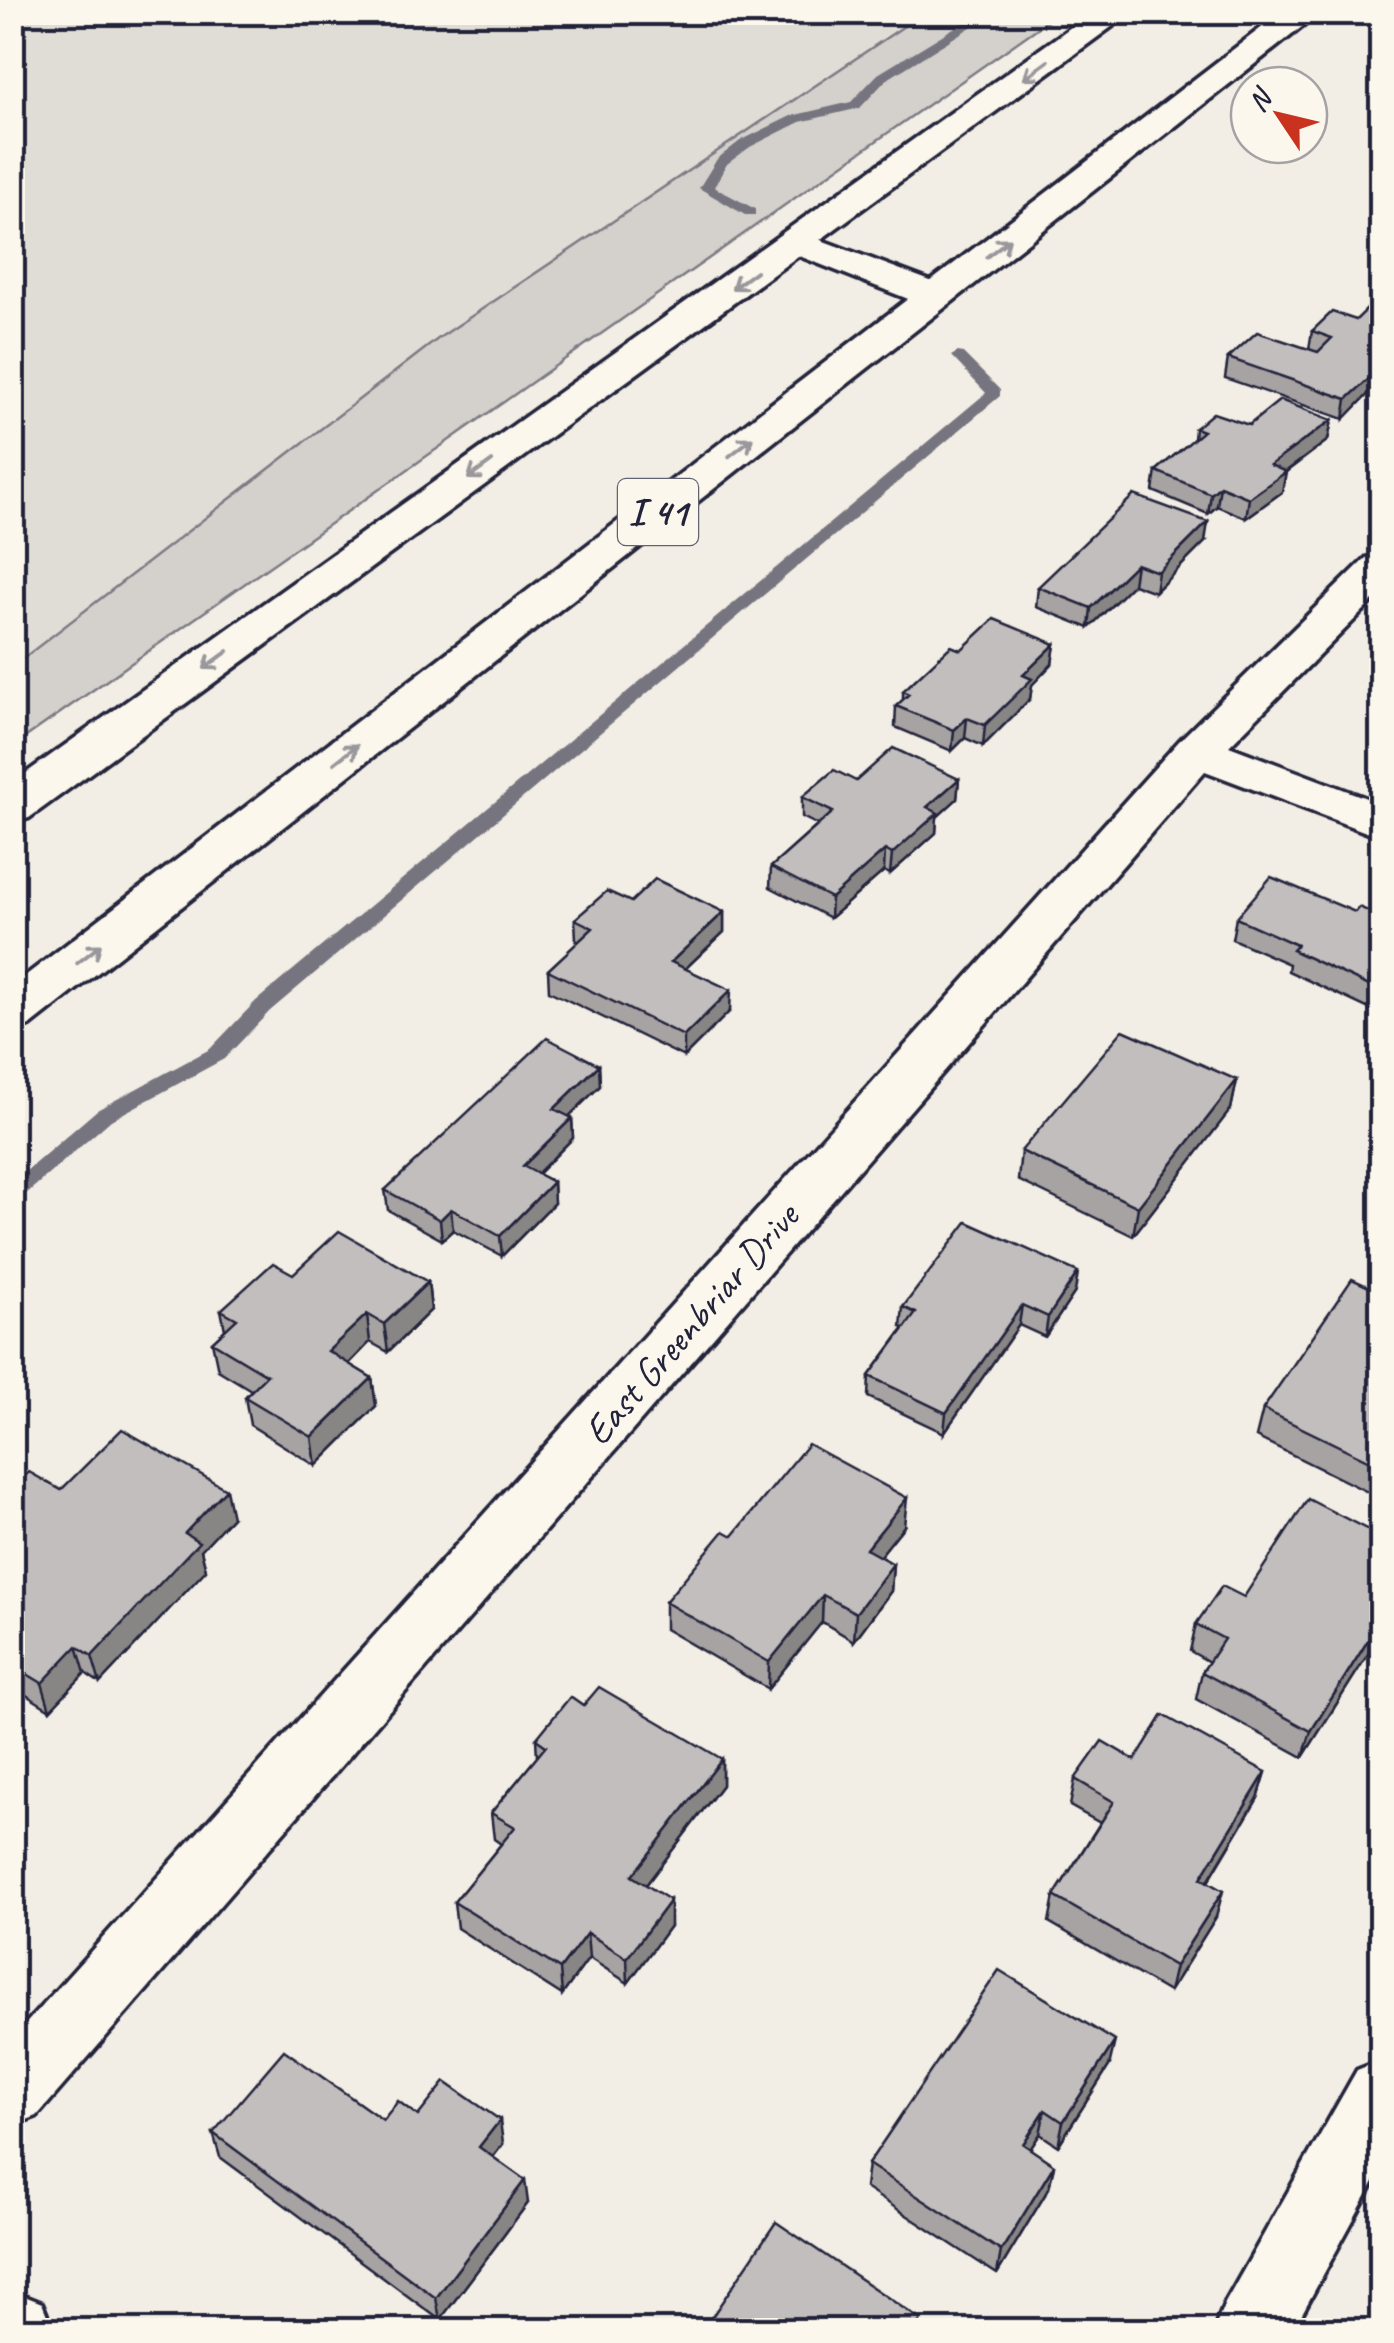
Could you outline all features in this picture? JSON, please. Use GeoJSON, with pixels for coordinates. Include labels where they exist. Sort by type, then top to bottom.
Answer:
{"type":"FeatureCollection","features":[{"type":"Feature","properties":{"kind":"main road"},"geometry":{"type":"LineString","coordinates":[[12,807],[1114,12]]}},
{"type":"Feature","properties":{"kind":"main road","name":"I 41"},"geometry":{"type":"LineString","coordinates":[[12,1014],[1304,12]]}},
{"type":"Feature","properties":{"kind":"main road"},"geometry":{"type":"LineString","coordinates":[[797,242],[935,296]]}},
{"type":"Feature","properties":{"kind":"main road","name":"East Greenbriar Drive"},"geometry":{"type":"LineString","coordinates":[[12,2092],[1197,751],[1382,566]]}},
{"type":"Feature","properties":{"kind":"main road"},"geometry":{"type":"LineString","coordinates":[[1197,751],[1382,822]]}},
{"type":"Feature","properties":{"kind":"main road"},"geometry":{"type":"LineString","coordinates":[[1252,2330],[1382,2094]]}},
{"type":"Feature","properties":{"kind":"shaded area"},"geometry":{"type":"Polygon","coordinates":[[[925,12],[1059,13],[13,746],[13,666],[439,338],[925,12]]]}},
{"type":"Feature","properties":{"kind":"shaded area"},"geometry":{"type":"Polygon","coordinates":[[[13,13],[925,13],[439,338],[13,666],[13,13]]]}},
{"type":"Feature","properties":{"kind":"building"},"geometry":{"type":"Polygon","coordinates":[[[1379,297],[1382,367],[1347,399],[1228,358],[1257,332],[1318,352],[1332,338],[1312,331],[1332,312],[1356,320],[1379,297]]]}},
{"type":"Feature","properties":{"kind":"building"},"geometry":{"type":"Polygon","coordinates":[[[1280,400],[1332,420],[1270,465],[1286,472],[1249,498],[1220,486],[1211,494],[1156,471],[1203,431],[1195,428],[1213,413],[1249,425],[1280,400]]]}},
{"type":"Feature","properties":{"kind":"building"},"geometry":{"type":"Polygon","coordinates":[[[1134,495],[1208,522],[1158,572],[1136,564],[1091,608],[1038,587],[1134,495]]]}},
{"type":"Feature","properties":{"kind":"building"},"geometry":{"type":"Polygon","coordinates":[[[994,619],[1055,644],[1023,675],[1032,679],[985,725],[967,718],[954,730],[896,706],[909,694],[903,691],[951,646],[961,650],[994,619]]]}},
{"type":"Feature","properties":{"kind":"building"},"geometry":{"type":"Polygon","coordinates":[[[893,748],[959,779],[927,807],[938,813],[892,854],[885,850],[831,898],[771,867],[833,812],[802,797],[834,770],[856,781],[893,748]]]}},
{"type":"Feature","properties":{"kind":"building"},"geometry":{"type":"Polygon","coordinates":[[[1271,877],[1355,912],[1359,907],[1382,917],[1382,992],[1292,950],[1297,945],[1236,918],[1271,877]]]}},
{"type":"Feature","properties":{"kind":"building"},"geometry":{"type":"Polygon","coordinates":[[[655,879],[724,912],[671,962],[731,990],[684,1036],[548,970],[593,928],[575,919],[607,891],[631,902],[655,879]]]}},
{"type":"Feature","properties":{"kind":"building"},"geometry":{"type":"Polygon","coordinates":[[[1123,1030],[1237,1080],[1138,1207],[1021,1151],[1123,1030]]]}},
{"type":"Feature","properties":{"kind":"building"},"geometry":{"type":"Polygon","coordinates":[[[547,1038],[599,1065],[554,1109],[572,1118],[523,1166],[553,1182],[500,1236],[451,1209],[440,1220],[385,1190],[547,1038]]]}},
{"type":"Feature","properties":{"kind":"building"},"geometry":{"type":"Polygon","coordinates":[[[967,1222],[1078,1272],[1048,1317],[1022,1305],[946,1413],[869,1376],[916,1313],[903,1307],[967,1222]]]}},
{"type":"Feature","properties":{"kind":"building"},"geometry":{"type":"Polygon","coordinates":[[[339,1231],[428,1282],[384,1324],[367,1314],[328,1351],[372,1378],[312,1437],[245,1397],[267,1375],[212,1342],[237,1319],[221,1310],[273,1263],[293,1274],[339,1231]]]}},
{"type":"Feature","properties":{"kind":"building"},"geometry":{"type":"Polygon","coordinates":[[[1352,1279],[1382,1293],[1382,1467],[1263,1409],[1352,1279]]]}},
{"type":"Feature","properties":{"kind":"building"},"geometry":{"type":"Polygon","coordinates":[[[122,1429],[226,1489],[185,1533],[199,1542],[92,1656],[77,1646],[42,1683],[12,1665],[12,1538],[21,1530],[12,1525],[12,1488],[29,1472],[61,1490],[122,1429]]]}},
{"type":"Feature","properties":{"kind":"building"},"geometry":{"type":"Polygon","coordinates":[[[808,1444],[907,1498],[866,1549],[893,1564],[856,1613],[823,1595],[769,1662],[665,1602],[724,1531],[733,1536],[808,1444]]]}},
{"type":"Feature","properties":{"kind":"building"},"geometry":{"type":"Polygon","coordinates":[[[1308,1499],[1382,1537],[1382,1618],[1311,1731],[1202,1672],[1224,1639],[1196,1624],[1222,1586],[1244,1597],[1308,1499]]]}},
{"type":"Feature","properties":{"kind":"building"},"geometry":{"type":"Polygon","coordinates":[[[599,1687],[722,1759],[632,1876],[670,1900],[627,1958],[587,1933],[560,1969],[454,1902],[515,1827],[491,1813],[546,1746],[536,1739],[570,1697],[583,1706],[599,1687]]]}},
{"type":"Feature","properties":{"kind":"building"},"geometry":{"type":"Polygon","coordinates":[[[1163,1715],[1266,1772],[1201,1878],[1223,1891],[1175,1966],[1054,1896],[1114,1802],[1075,1779],[1102,1741],[1135,1760],[1163,1715]]]}},
{"type":"Feature","properties":{"kind":"building"},"geometry":{"type":"Polygon","coordinates":[[[999,1970],[1115,2041],[1063,2122],[1045,2110],[1023,2144],[1054,2165],[1001,2251],[868,2164],[999,1970]]]}},
{"type":"Feature","properties":{"kind":"building"},"geometry":{"type":"Polygon","coordinates":[[[284,2050],[383,2120],[398,2101],[418,2116],[445,2082],[500,2120],[479,2147],[525,2180],[436,2298],[213,2133],[284,2050]]]}},
{"type":"Feature","properties":{"kind":"building"},"geometry":{"type":"Polygon","coordinates":[[[776,2222],[921,2320],[914,2330],[703,2330],[776,2222]]]}},
{"type":"Feature","properties":{"kind":"waterway"},"geometry":{"type":"LineString","coordinates":[[750,212],[706,188],[722,162],[745,144],[796,119],[855,105],[882,77],[989,12]]}},
{"type":"Feature","properties":{"kind":"waterway"},"geometry":{"type":"LineString","coordinates":[[12,1195],[104,1115],[217,1054],[263,1006],[995,393],[958,356]]}}]}
